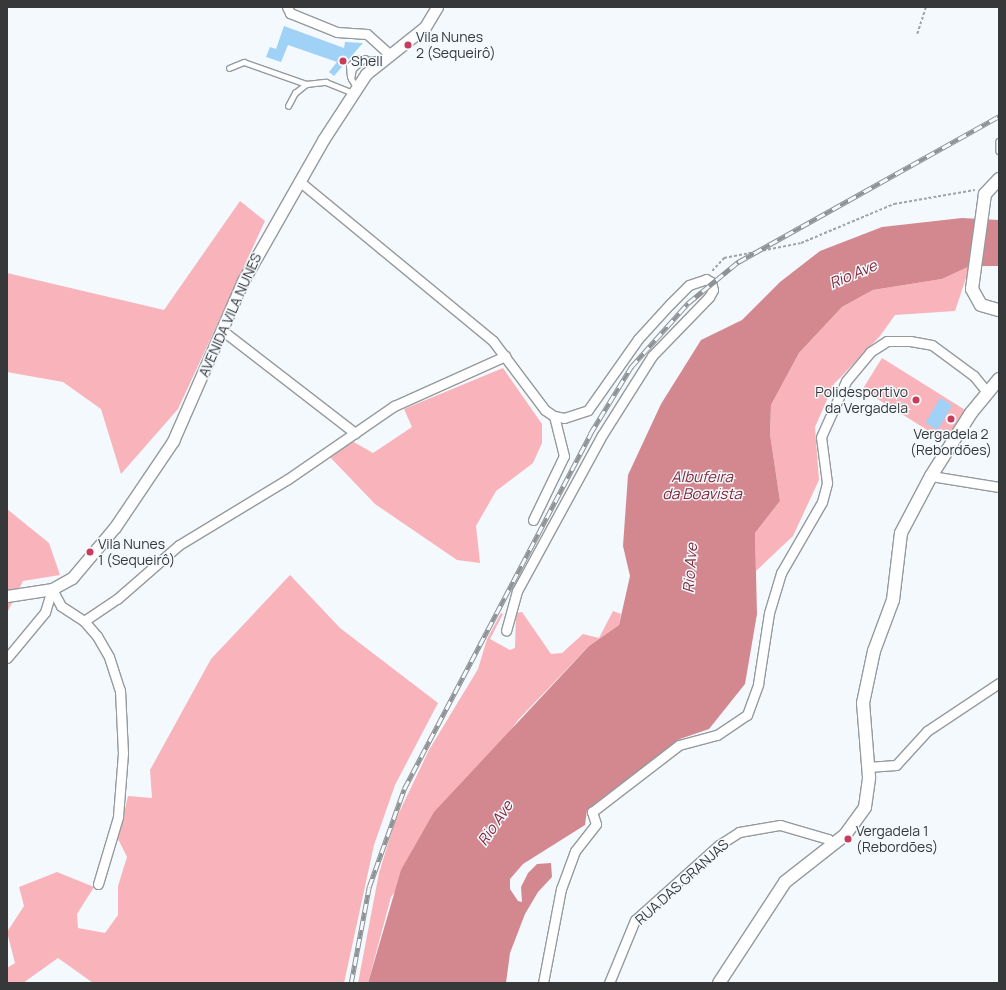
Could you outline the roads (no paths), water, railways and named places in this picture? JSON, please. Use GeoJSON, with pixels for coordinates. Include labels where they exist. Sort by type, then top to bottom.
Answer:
{"type":"FeatureCollection","features":[{"type":"Feature","properties":{"kind":"main road"},"geometry":{"type":"LineString","coordinates":[[999,179],[989,187],[983,211],[972,289],[976,300],[999,310]]}},
{"type":"Feature","properties":{"kind":"main road"},"geometry":{"type":"LineString","coordinates":[[719,983],[779,889],[790,876],[834,844],[854,825],[865,807],[868,767],[862,711],[870,666],[893,600],[901,533],[931,476],[987,392],[999,379]]}},
{"type":"Feature","properties":{"kind":"street"},"geometry":{"type":"LineString","coordinates":[[287,7],[290,13],[337,32],[367,34],[386,56]]}},
{"type":"Feature","properties":{"kind":"street","name":"AVENIDA VILA NUNES"},"geometry":{"type":"LineString","coordinates":[[7,596],[52,589],[72,578],[94,555],[173,441],[261,244],[299,182],[353,86],[386,56],[425,27],[437,7]]}},
{"type":"Feature","properties":{"kind":"street"},"geometry":{"type":"LineString","coordinates":[[299,182],[493,341],[545,410],[554,416],[564,418],[588,410],[638,339],[689,284],[699,279],[711,282],[713,290],[709,297],[652,356],[602,435],[517,591],[506,630]]}},
{"type":"Feature","properties":{"kind":"street"},"geometry":{"type":"LineString","coordinates":[[223,331],[355,433]]}},
{"type":"Feature","properties":{"kind":"street"},"geometry":{"type":"LineString","coordinates":[[543,983],[561,889],[575,851],[596,824],[592,812],[679,745],[717,735],[747,714],[758,684],[769,613],[781,573],[822,502],[827,483],[821,437],[831,408],[856,368],[887,341],[932,345],[974,376],[987,392]]}},
{"type":"Feature","properties":{"kind":"street"},"geometry":{"type":"LineString","coordinates":[[84,621],[117,599],[179,545],[355,433],[394,406],[505,356]]}},
{"type":"Feature","properties":{"kind":"street"},"geometry":{"type":"LineString","coordinates":[[533,520],[564,456],[554,416]]}},
{"type":"Feature","properties":{"kind":"street"},"geometry":{"type":"LineString","coordinates":[[931,476],[999,487]]}},
{"type":"Feature","properties":{"kind":"street"},"geometry":{"type":"LineString","coordinates":[[52,589],[61,606],[84,621],[109,657],[120,690],[123,753],[118,818],[98,884]]}},
{"type":"Feature","properties":{"kind":"street"},"geometry":{"type":"LineString","coordinates":[[7,658],[45,612],[52,589]]}},
{"type":"Feature","properties":{"kind":"street"},"geometry":{"type":"LineString","coordinates":[[868,767],[896,765],[927,732],[999,683]]}},
{"type":"Feature","properties":{"kind":"street","name":"RUA DAS GRANJAS"},"geometry":{"type":"LineString","coordinates":[[609,983],[635,920],[719,844],[739,832],[780,825],[828,839],[834,844]]}},
{"type":"Feature","properties":{"kind":"lane"},"geometry":{"type":"LineString","coordinates":[[229,68],[244,62],[306,84],[326,82],[353,86],[353,69],[369,58],[386,56]]}},
{"type":"Feature","properties":{"kind":"lane"},"geometry":{"type":"LineString","coordinates":[[288,106],[295,93],[306,84]]}},
{"type":"Feature","properties":{"kind":"lane"},"geometry":{"type":"LineString","coordinates":[[999,141],[999,151]]}},
{"type":"Feature","properties":{"kind":"water","name":"Albufeira da Boavista"},"geometry":{"type":"Polygon","coordinates":[[[962,218],[999,220],[999,266],[970,266],[942,279],[873,290],[842,307],[799,353],[771,405],[770,434],[780,501],[755,533],[757,614],[745,684],[709,729],[680,739],[587,810],[585,825],[523,864],[510,879],[510,889],[518,901],[522,902],[521,887],[528,873],[537,864],[551,863],[552,877],[538,892],[525,914],[510,953],[506,983],[368,983],[401,870],[434,812],[589,646],[619,625],[630,576],[623,546],[628,475],[661,404],[701,340],[742,320],[780,282],[820,251],[882,227],[962,218]]]}},
{"type":"Feature","properties":{"kind":"railway"},"geometry":{"type":"LineString","coordinates":[[351,983],[369,887],[404,789],[590,434],[631,367],[688,303],[738,262],[999,116]]}},
{"type":"Feature","properties":{"kind":"place","name":"Vila Nunes 2 (Sequeirô)"},"geometry":{"type":"Point","coordinates":[408,45]}},
{"type":"Feature","properties":{"kind":"place","name":"Shell"},"geometry":{"type":"Point","coordinates":[343,61]}},
{"type":"Feature","properties":{"kind":"place","name":"Polidesportivo da Vergadela"},"geometry":{"type":"Point","coordinates":[916,400]}},
{"type":"Feature","properties":{"kind":"place","name":"Vergadela 2 (Rebordões)"},"geometry":{"type":"Point","coordinates":[951,419]}},
{"type":"Feature","properties":{"kind":"place","name":"Vila Nunes 1 (Sequeirô)"},"geometry":{"type":"Point","coordinates":[90,552]}},
{"type":"Feature","properties":{"kind":"place","name":"Vergadela 1 (Rebordões)"},"geometry":{"type":"Point","coordinates":[848,839]}},
{"type":"Feature","properties":{"kind":"water label","name":"Rio Ave"},"geometry":{"type":"Point","coordinates":[853,274]}},
{"type":"Feature","properties":{"kind":"water label","name":"Rio Ave"},"geometry":{"type":"Point","coordinates":[690,568]}},
{"type":"Feature","properties":{"kind":"water label","name":"Rio Ave"},"geometry":{"type":"Point","coordinates":[495,823]}}]}
